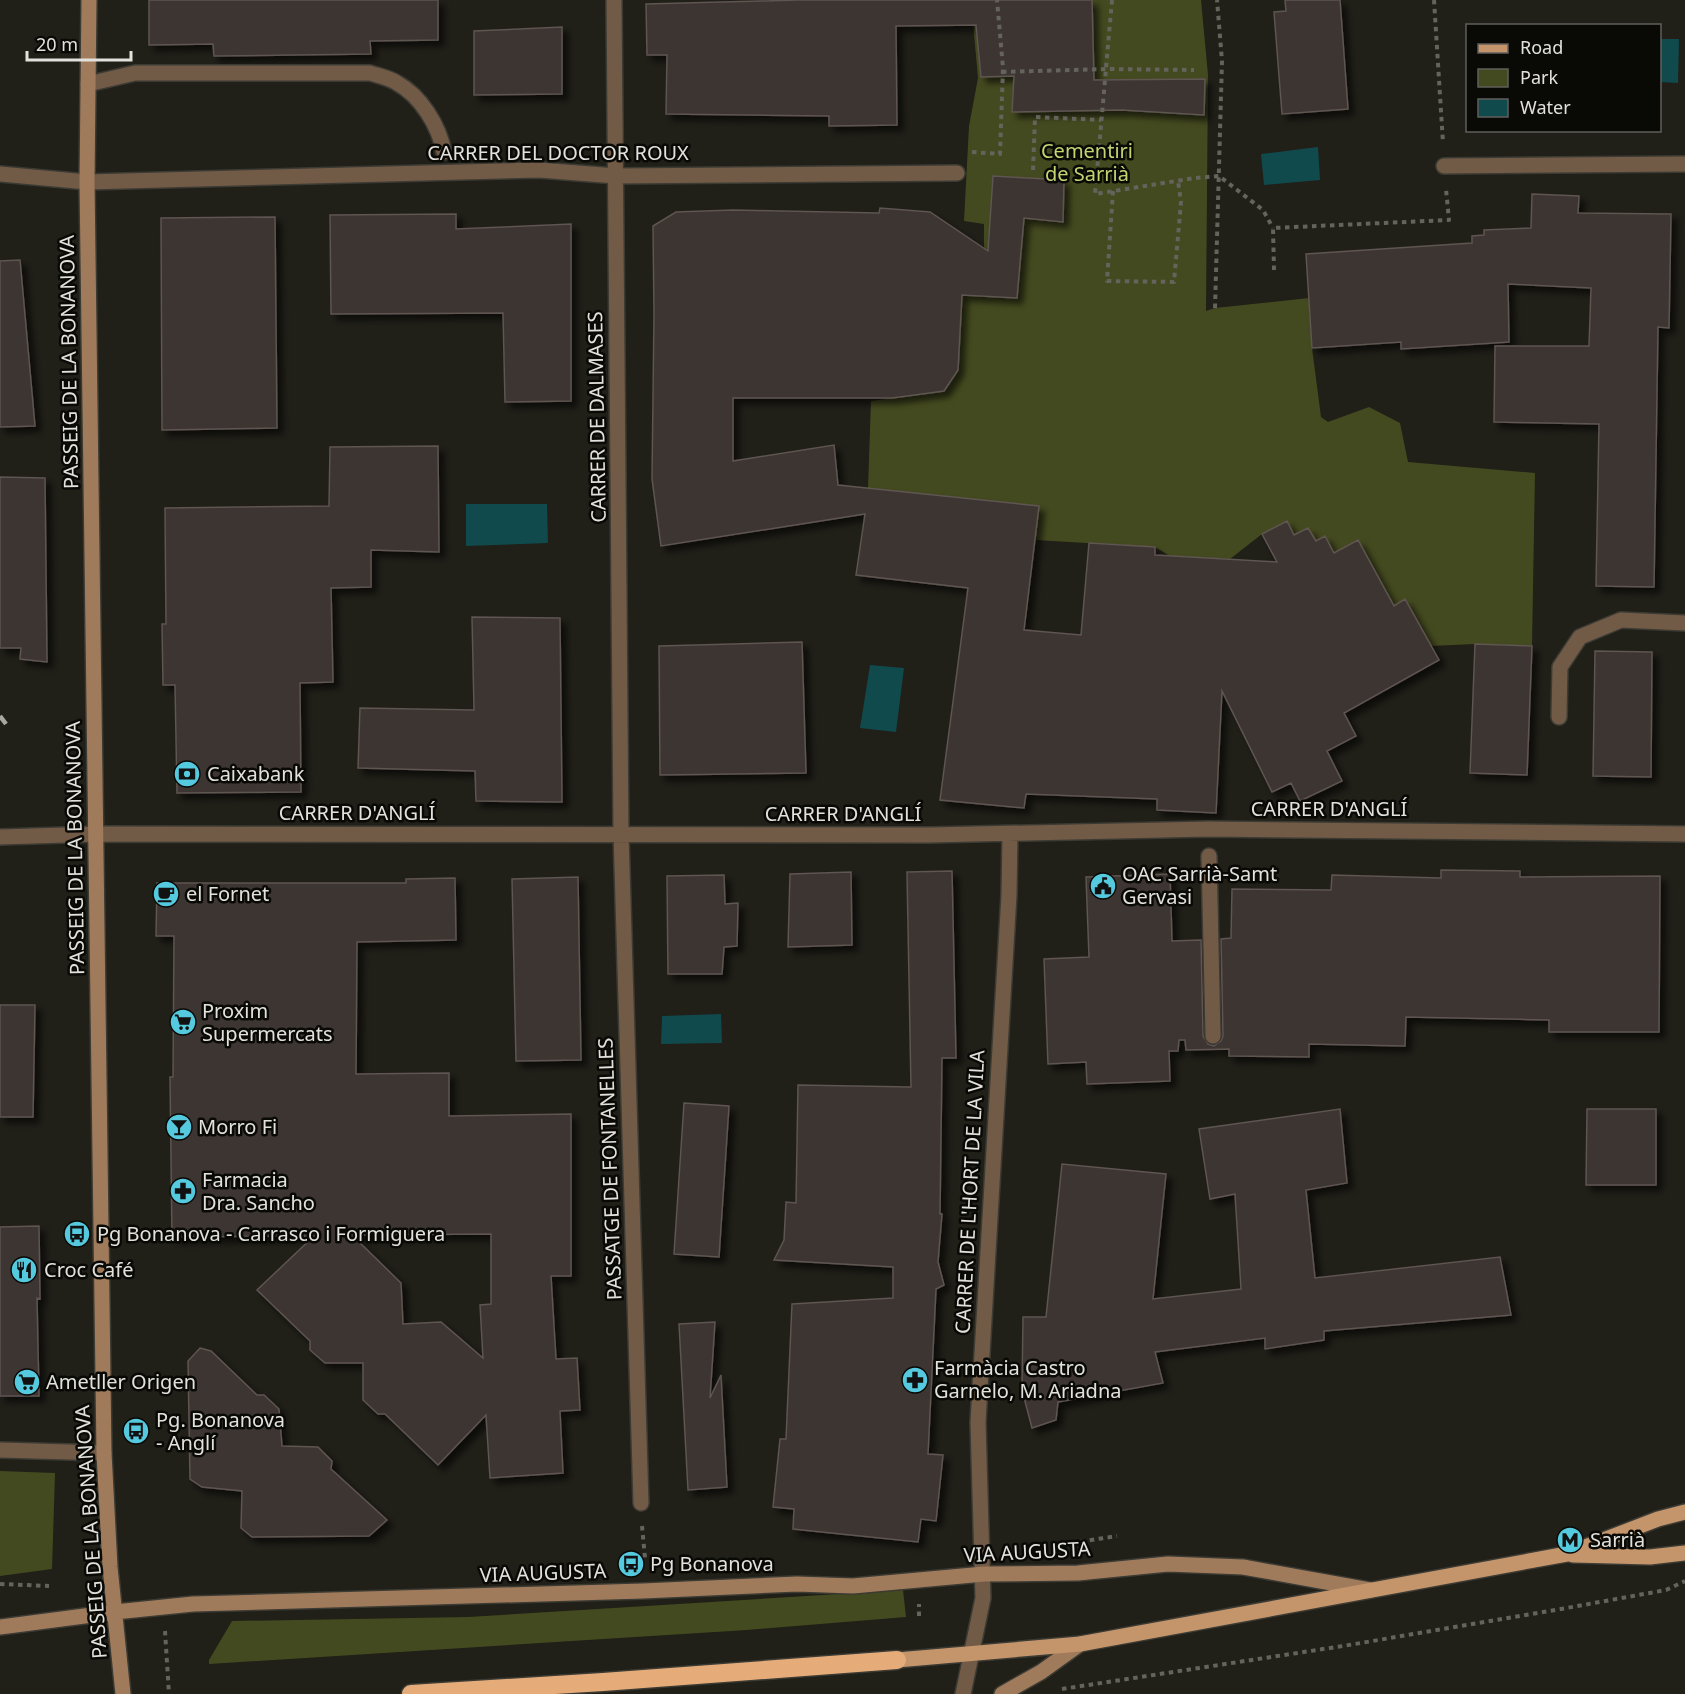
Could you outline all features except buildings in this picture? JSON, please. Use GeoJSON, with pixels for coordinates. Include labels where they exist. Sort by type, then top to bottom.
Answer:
{"type":"FeatureCollection","features":[{"type":"Feature","properties":{"kind":"highway"},"geometry":{"type":"LineString","coordinates":[[411,1694],[897,1660]]}},
{"type":"Feature","properties":{"kind":"main road","name":"VIA AUGUSTA"},"geometry":{"type":"LineString","coordinates":[[897,1660],[1080,1644],[1372,1591],[1567,1554],[1658,1519],[1685,1512]]}},
{"type":"Feature","properties":{"kind":"main road","name":"VIA AUGUSTA"},"geometry":{"type":"LineString","coordinates":[[1567,1554],[1650,1557],[1685,1553]]}},
{"type":"Feature","properties":{"kind":"street","name":"PASSEIG DE LA BONANOVA"},"geometry":{"type":"LineString","coordinates":[[88,0],[87,182],[104,1453],[123,1694]]}},
{"type":"Feature","properties":{"kind":"street","name":"CARRER DE DALMASES"},"geometry":{"type":"LineString","coordinates":[[614,0],[621,834]]}},
{"type":"Feature","properties":{"kind":"street"},"geometry":{"type":"LineString","coordinates":[[88,84],[135,73],[370,73],[397,82],[421,102],[441,137],[444,152]]}},
{"type":"Feature","properties":{"kind":"street"},"geometry":{"type":"LineString","coordinates":[[1444,166],[1685,164]]}},
{"type":"Feature","properties":{"kind":"street","name":"CARRER DEL DOCTOR ROUX"},"geometry":{"type":"LineString","coordinates":[[0,174],[87,182],[538,170],[616,176],[957,173]]}},
{"type":"Feature","properties":{"kind":"street"},"geometry":{"type":"LineString","coordinates":[[1559,717],[1560,667],[1580,637],[1621,620],[1685,623]]}},
{"type":"Feature","properties":{"kind":"street","name":"CARRER D'ANGLÍ"},"geometry":{"type":"LineString","coordinates":[[0,837],[97,834],[1010,834],[1208,829],[1685,834]]}},
{"type":"Feature","properties":{"kind":"street","name":"PASSATGE DE FONTANELLES"},"geometry":{"type":"LineString","coordinates":[[621,834],[641,1503]]}},
{"type":"Feature","properties":{"kind":"street","name":"CARRER DE L'HORT DE LA VILA"},"geometry":{"type":"LineString","coordinates":[[963,1694],[983,1598],[978,1422],[1009,895],[1010,834]]}},
{"type":"Feature","properties":{"kind":"street"},"geometry":{"type":"LineString","coordinates":[[1209,856],[1213,1036]]}},
{"type":"Feature","properties":{"kind":"street"},"geometry":{"type":"LineString","coordinates":[[0,1450],[104,1453]]}},
{"type":"Feature","properties":{"kind":"street","name":"VIA AUGUSTA"},"geometry":{"type":"LineString","coordinates":[[0,1627],[165,1606],[797,1584],[853,1586],[984,1574],[1068,1573],[1168,1564],[1243,1567],[1372,1591]]}},
{"type":"Feature","properties":{"kind":"street","name":"VIA AUGUSTA"},"geometry":{"type":"LineString","coordinates":[[1002,1694],[1041,1672],[1080,1644]]}},
{"type":"Feature","properties":{"kind":"path"},"geometry":{"type":"LineString","coordinates":[[967,152],[1000,154],[1002,72],[997,0]]}},
{"type":"Feature","properties":{"kind":"path"},"geometry":{"type":"LineString","coordinates":[[1112,0],[1095,194],[1219,176],[1263,210],[1273,228],[1274,270]]}},
{"type":"Feature","properties":{"kind":"path"},"geometry":{"type":"LineString","coordinates":[[1215,308],[1222,61],[1217,0]]}},
{"type":"Feature","properties":{"kind":"path"},"geometry":{"type":"LineString","coordinates":[[1273,228],[1449,220],[1434,0]]}},
{"type":"Feature","properties":{"kind":"path"},"geometry":{"type":"LineString","coordinates":[[1002,72],[1106,69],[1194,70]]}},
{"type":"Feature","properties":{"kind":"path"},"geometry":{"type":"LineString","coordinates":[[1033,170],[1035,117],[1101,120]]}},
{"type":"Feature","properties":{"kind":"path"},"geometry":{"type":"LineString","coordinates":[[1113,191],[1107,281],[1174,282],[1180,202],[1178,181]]}},
{"type":"Feature","properties":{"kind":"path"},"geometry":{"type":"LineString","coordinates":[[641,1503],[645,1558]]}},
{"type":"Feature","properties":{"kind":"path"},"geometry":{"type":"LineString","coordinates":[[1072,1543],[1117,1536]]}},
{"type":"Feature","properties":{"kind":"path"},"geometry":{"type":"LineString","coordinates":[[1056,1690],[1343,1646],[1550,1611],[1666,1590],[1685,1581]]}},
{"type":"Feature","properties":{"kind":"path"},"geometry":{"type":"LineString","coordinates":[[0,1584],[49,1586]]}},
{"type":"Feature","properties":{"kind":"path"},"geometry":{"type":"LineString","coordinates":[[165,1606],[169,1694]]}},
{"type":"Feature","properties":{"kind":"green space","name":"Cementiri de Sarrià"},"geometry":{"type":"Polygon","coordinates":[[[971,0],[1201,0],[1208,75],[1206,311],[1215,308],[1309,298],[1312,348],[1321,417],[1328,422],[1369,407],[1400,423],[1408,462],[1535,473],[1532,646],[1475,644],[1431,646],[1406,600],[1394,606],[1358,540],[1334,553],[1325,536],[1316,541],[1308,528],[1294,535],[1287,521],[1262,534],[1230,559],[1170,556],[1155,547],[1035,540],[1038,506],[868,488],[871,401],[944,391],[958,370],[964,269],[984,298],[984,224],[964,221],[969,126],[978,78],[971,0]]]}},
{"type":"Feature","properties":{"kind":"green space"},"geometry":{"type":"Polygon","coordinates":[[[0,1471],[55,1473],[52,1569],[0,1576],[0,1471]]]}},
{"type":"Feature","properties":{"kind":"green space"},"geometry":{"type":"Polygon","coordinates":[[[903,1590],[906,1617],[747,1630],[209,1664],[209,1660],[232,1621],[468,1617],[903,1590]]]}},
{"type":"Feature","properties":{"kind":"water"},"geometry":{"type":"Polygon","coordinates":[[[1661,39],[1679,39],[1678,83],[1661,82],[1661,39]]]}},
{"type":"Feature","properties":{"kind":"water"},"geometry":{"type":"Polygon","coordinates":[[[1318,147],[1320,180],[1264,185],[1261,154],[1318,147]]]}},
{"type":"Feature","properties":{"kind":"water"},"geometry":{"type":"Polygon","coordinates":[[[466,504],[547,504],[548,543],[466,546],[466,504]]]}},
{"type":"Feature","properties":{"kind":"water"},"geometry":{"type":"Polygon","coordinates":[[[870,665],[904,668],[896,732],[860,728],[870,665]]]}},
{"type":"Feature","properties":{"kind":"water"},"geometry":{"type":"Polygon","coordinates":[[[721,1014],[722,1043],[661,1044],[662,1016],[721,1014]]]}},
{"type":"Feature","properties":{"kind":"railway"},"geometry":{"type":"LineString","coordinates":[[0,716],[12,732]]}},
{"type":"Feature","properties":{"kind":"place","name":"Caixabank"},"geometry":{"type":"Point","coordinates":[187,774]}},
{"type":"Feature","properties":{"kind":"place","name":"OAC Sarrià-Samt Gervasi"},"geometry":{"type":"Point","coordinates":[1103,886]}},
{"type":"Feature","properties":{"kind":"place","name":"el Fornet"},"geometry":{"type":"Point","coordinates":[166,894]}},
{"type":"Feature","properties":{"kind":"place","name":"Proxim Supermercats"},"geometry":{"type":"Point","coordinates":[183,1022]}},
{"type":"Feature","properties":{"kind":"place","name":"Morro Fi"},"geometry":{"type":"Point","coordinates":[179,1127]}},
{"type":"Feature","properties":{"kind":"place","name":"Farmacia Dra. Sancho"},"geometry":{"type":"Point","coordinates":[183,1191]}},
{"type":"Feature","properties":{"kind":"place","name":"Pg Bonanova - Carrasco i Formiguera"},"geometry":{"type":"Point","coordinates":[77,1234]}},
{"type":"Feature","properties":{"kind":"place","name":"Croc Café"},"geometry":{"type":"Point","coordinates":[24,1270]}},
{"type":"Feature","properties":{"kind":"place","name":"Farmàcia Castro Garnelo, M. Ariadna"},"geometry":{"type":"Point","coordinates":[915,1380]}},
{"type":"Feature","properties":{"kind":"place","name":"Ametller Origen"},"geometry":{"type":"Point","coordinates":[27,1382]}},
{"type":"Feature","properties":{"kind":"place","name":"Pg. Bonanova - Anglí"},"geometry":{"type":"Point","coordinates":[136,1431]}},
{"type":"Feature","properties":{"kind":"place","name":"Sarrià"},"geometry":{"type":"Point","coordinates":[1570,1540]}},
{"type":"Feature","properties":{"kind":"place","name":"Pg Bonanova"},"geometry":{"type":"Point","coordinates":[631,1564]}}]}
